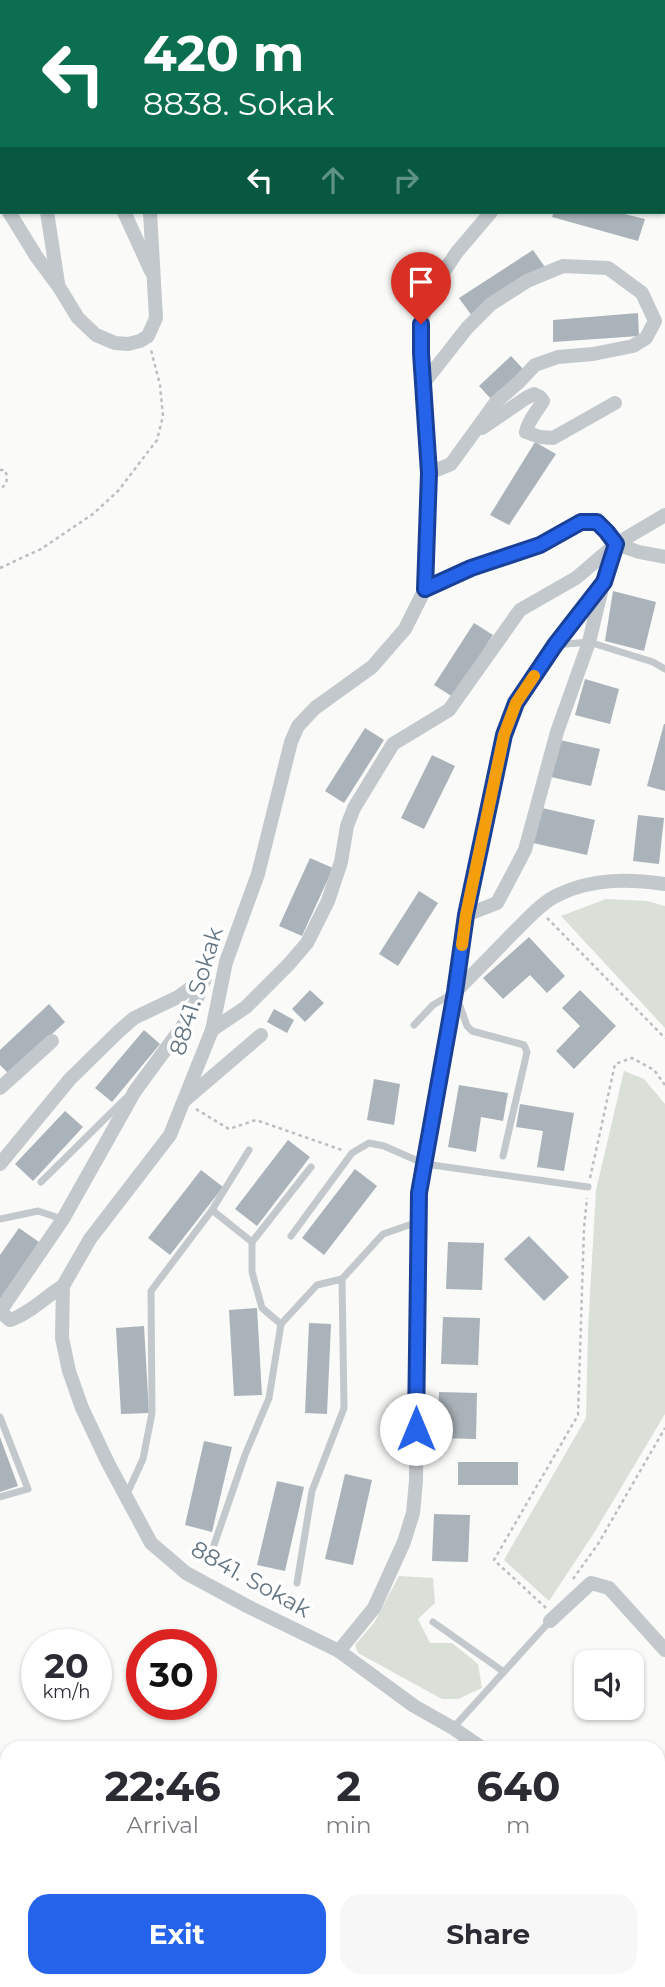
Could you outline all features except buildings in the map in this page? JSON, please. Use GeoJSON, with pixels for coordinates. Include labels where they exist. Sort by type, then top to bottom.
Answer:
{"type":"FeatureCollection","features":[{"type":"Feature","properties":{"kind":"street"},"geometry":{"type":"LineString","coordinates":[[10,214],[78,318],[96,335],[115,343],[128,344],[148,336],[156,318],[150,214]]}},
{"type":"Feature","properties":{"kind":"street"},"geometry":{"type":"LineString","coordinates":[[125,214],[153,275]]}},
{"type":"Feature","properties":{"kind":"street","name":"8841. Sokak"},"geometry":{"type":"LineString","coordinates":[[472,1741],[414,1706],[339,1651],[186,1573],[151,1543],[82,1408],[69,1371],[62,1338],[62,1286],[90,1239],[170,1135],[212,1030],[226,962],[258,874],[291,742],[299,726],[315,708],[372,667],[405,629],[425,589],[429,473],[421,324],[432,289],[457,252],[489,214]]}},
{"type":"Feature","properties":{"kind":"street"},"geometry":{"type":"LineString","coordinates":[[46,215],[59,287]]}},
{"type":"Feature","properties":{"kind":"street"},"geometry":{"type":"LineString","coordinates":[[423,384],[467,328],[491,304],[527,281],[563,266],[608,268],[642,293],[655,321],[646,338],[634,346],[558,357],[535,365],[496,402],[451,464],[429,473]]}},
{"type":"Feature","properties":{"kind":"street"},"geometry":{"type":"LineString","coordinates":[[472,434],[534,394],[543,401],[527,423],[526,432],[540,437],[553,438],[615,403]]}},
{"type":"Feature","properties":{"kind":"street"},"geometry":{"type":"LineString","coordinates":[[212,1030],[246,1007],[307,943],[328,901],[341,862],[347,825],[393,744],[449,710],[520,610],[576,578],[616,544],[665,515]]}},
{"type":"Feature","properties":{"kind":"street"},"geometry":{"type":"LineString","coordinates":[[425,589],[471,568],[540,545],[581,522],[597,522],[616,544],[665,558]]}},
{"type":"Feature","properties":{"kind":"street"},"geometry":{"type":"LineString","coordinates":[[466,915],[497,903],[525,850],[557,732],[589,642],[616,544]]}},
{"type":"Feature","properties":{"kind":"street"},"geometry":{"type":"LineString","coordinates":[[339,1651],[374,1608],[404,1542],[413,1513],[416,1481],[419,1193],[466,915],[504,735],[516,703],[555,645],[604,582]]}},
{"type":"Feature","properties":{"kind":"street"},"geometry":{"type":"LineString","coordinates":[[455,992],[537,909],[558,894],[586,884],[633,880],[665,884]]}},
{"type":"Feature","properties":{"kind":"street"},"geometry":{"type":"LineString","coordinates":[[0,1164],[70,1079],[118,1032],[134,1018],[178,997],[226,962]]}},
{"type":"Feature","properties":{"kind":"street"},"geometry":{"type":"LineString","coordinates":[[62,1286],[22,1317],[10,1320],[1,1310],[63,1219],[135,1091],[190,1016],[205,978]]}},
{"type":"Feature","properties":{"kind":"street"},"geometry":{"type":"LineString","coordinates":[[183,1103],[261,1035]]}},
{"type":"Feature","properties":{"kind":"street"},"geometry":{"type":"LineString","coordinates":[[0,1088],[52,1041]]}},
{"type":"Feature","properties":{"kind":"street"},"geometry":{"type":"LineString","coordinates":[[549,1616],[592,1583],[609,1588],[665,1650]]}},
{"type":"Feature","properties":{"kind":"lane"},"geometry":{"type":"LineString","coordinates":[[555,645],[589,642],[653,662],[665,670]]}},
{"type":"Feature","properties":{"kind":"lane"},"geometry":{"type":"LineString","coordinates":[[414,1025],[433,1005],[455,992],[467,1026],[472,1031],[524,1045],[527,1052],[503,1156]]}},
{"type":"Feature","properties":{"kind":"lane"},"geometry":{"type":"LineString","coordinates":[[41,1182],[135,1091]]}},
{"type":"Feature","properties":{"kind":"lane"},"geometry":{"type":"LineString","coordinates":[[291,1236],[352,1153],[369,1143],[376,1143],[425,1164],[588,1187]]}},
{"type":"Feature","properties":{"kind":"lane"},"geometry":{"type":"LineString","coordinates":[[126,1496],[142,1460],[152,1413],[150,1291],[212,1210],[249,1150]]}},
{"type":"Feature","properties":{"kind":"lane"},"geometry":{"type":"LineString","coordinates":[[281,1324],[262,1308],[252,1272],[253,1242],[311,1167]]}},
{"type":"Feature","properties":{"kind":"lane"},"geometry":{"type":"LineString","coordinates":[[212,1210],[253,1242]]}},
{"type":"Feature","properties":{"kind":"lane"},"geometry":{"type":"LineString","coordinates":[[0,1219],[38,1211],[63,1219]]}},
{"type":"Feature","properties":{"kind":"lane"},"geometry":{"type":"LineString","coordinates":[[214,1545],[245,1455],[269,1398],[281,1324],[317,1285],[342,1279],[383,1234],[418,1222]]}},
{"type":"Feature","properties":{"kind":"lane"},"geometry":{"type":"LineString","coordinates":[[297,1583],[312,1491],[344,1408],[342,1279]]}},
{"type":"Feature","properties":{"kind":"lane"},"geometry":{"type":"LineString","coordinates":[[0,1417],[27,1489],[0,1497]]}},
{"type":"Feature","properties":{"kind":"lane"},"geometry":{"type":"LineString","coordinates":[[453,1728],[505,1672],[549,1616]]}},
{"type":"Feature","properties":{"kind":"lane"},"geometry":{"type":"LineString","coordinates":[[433,1622],[505,1672]]}},
{"type":"Feature","properties":{"kind":"path"},"geometry":{"type":"LineString","coordinates":[[0,568],[41,549],[93,514],[118,491],[157,440],[163,416],[160,385],[148,336]]}},
{"type":"Feature","properties":{"kind":"path"},"geometry":{"type":"LineString","coordinates":[[0,470],[5,470],[7,477],[5,485],[0,489]]}},
{"type":"Feature","properties":{"kind":"path"},"geometry":{"type":"LineString","coordinates":[[537,909],[665,1038]]}},
{"type":"Feature","properties":{"kind":"path"},"geometry":{"type":"LineString","coordinates":[[549,1616],[494,1560],[578,1415],[584,1228],[588,1187],[615,1063],[632,1058],[654,1070],[665,1083]]}},
{"type":"Feature","properties":{"kind":"path"},"geometry":{"type":"LineString","coordinates":[[183,1103],[229,1129],[256,1120],[352,1153]]}},
{"type":"Feature","properties":{"kind":"path"},"geometry":{"type":"LineString","coordinates":[[574,1578],[598,1544],[665,1428]]}},
{"type":"Feature","properties":{"kind":"shaded area"},"geometry":{"type":"Polygon","coordinates":[[[606,899],[647,901],[665,906],[665,1028],[561,916],[606,899]]]}},
{"type":"Feature","properties":{"kind":"shaded area"},"geometry":{"type":"Polygon","coordinates":[[[624,1071],[644,1079],[665,1104],[665,1414],[594,1533],[549,1601],[504,1560],[586,1418],[596,1190],[624,1071]]]}},
{"type":"Feature","properties":{"kind":"shaded area"},"geometry":{"type":"Polygon","coordinates":[[[399,1576],[433,1578],[435,1603],[418,1619],[430,1643],[452,1643],[478,1664],[482,1688],[458,1699],[442,1699],[358,1653],[355,1645],[374,1623],[399,1576]]]}},
{"type":"Feature","properties":{"kind":"slow traffic"},"geometry":{"type":"LineString","coordinates":[[462,945],[504,735],[516,703],[534,676]]}},
{"type":"Feature","properties":{"kind":"route"},"geometry":{"type":"LineString","coordinates":[[416,1429],[419,1193],[466,915],[504,735],[516,703],[555,645],[604,582],[616,544],[597,522],[581,522],[540,545],[471,568],[425,589],[429,473],[421,324]]}}]}
